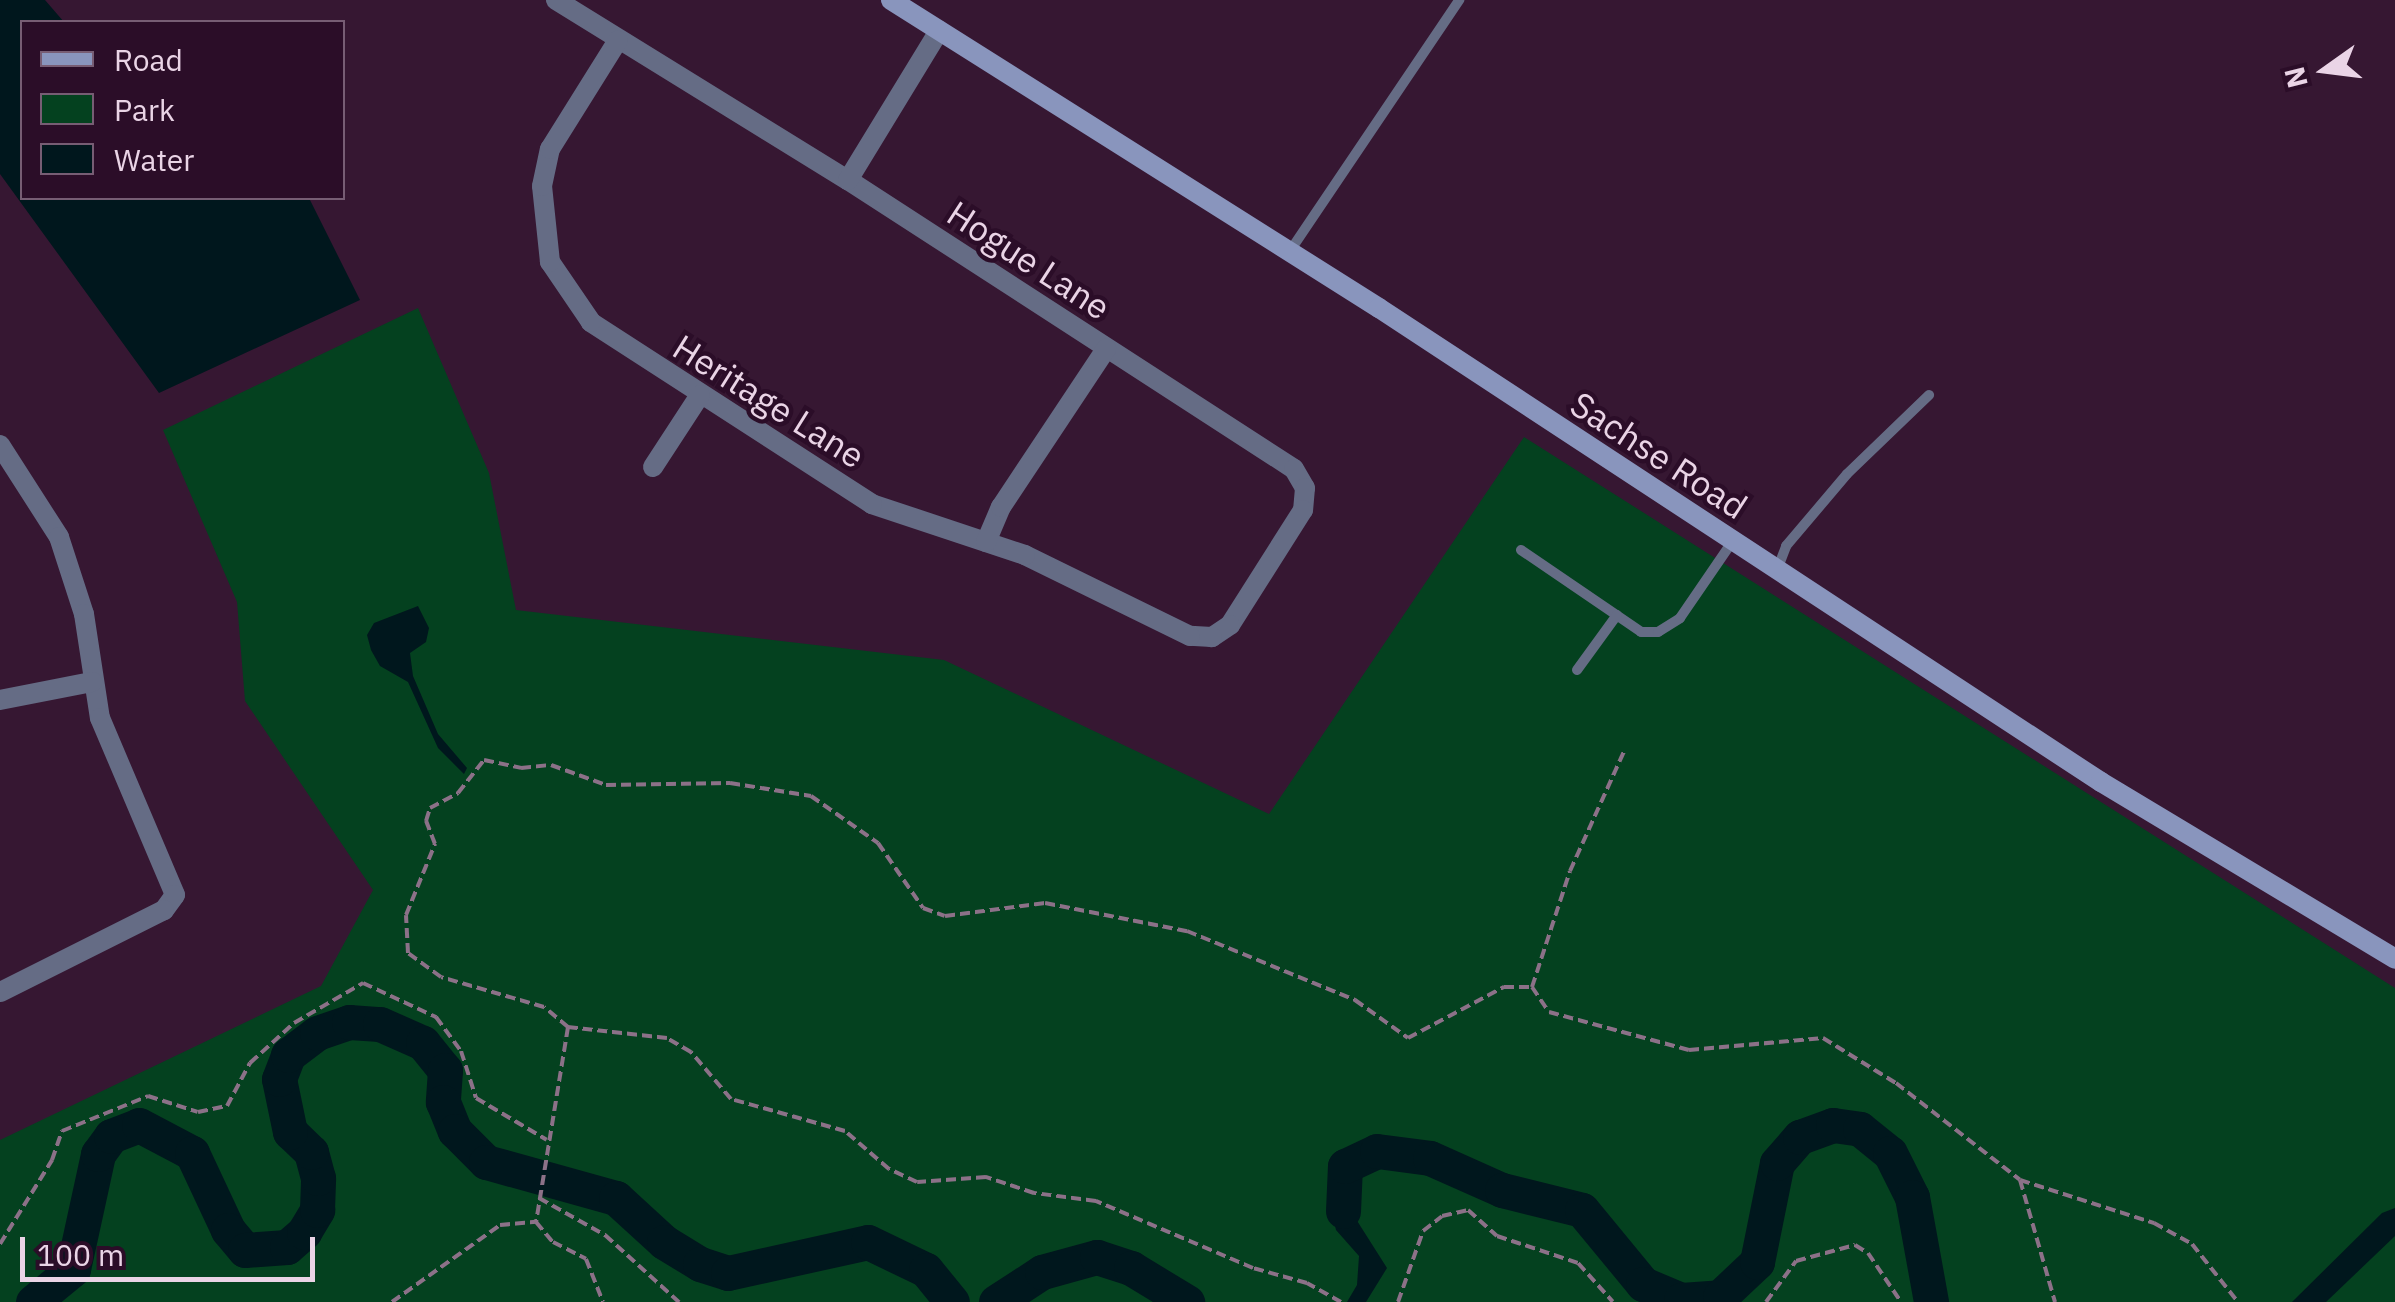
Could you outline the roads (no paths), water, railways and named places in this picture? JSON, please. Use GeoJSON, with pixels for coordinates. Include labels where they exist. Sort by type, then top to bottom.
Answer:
{"type":"FeatureCollection","features":[{"type":"Feature","properties":{"kind":"main road","name":"Sachse Road"},"geometry":{"type":"LineString","coordinates":[[891,0],[1290,251],[2146,810],[2395,959]]}},
{"type":"Feature","properties":{"kind":"street","name":"Hogue Lane"},"geometry":{"type":"LineString","coordinates":[[556,0],[848,180],[1286,463],[1305,488],[1298,519],[1230,625],[1212,636]]}},
{"type":"Feature","properties":{"kind":"street"},"geometry":{"type":"LineString","coordinates":[[848,180],[938,31]]}},
{"type":"Feature","properties":{"kind":"street","name":"Heritage Lane"},"geometry":{"type":"LineString","coordinates":[[618,40],[550,149],[542,205],[550,262],[591,322],[872,504],[986,542],[1190,636],[1212,636]]}},
{"type":"Feature","properties":{"kind":"street"},"geometry":{"type":"LineString","coordinates":[[986,542],[1000,507],[1106,349]]}},
{"type":"Feature","properties":{"kind":"street"},"geometry":{"type":"LineString","coordinates":[[652,466],[700,395]]}},
{"type":"Feature","properties":{"kind":"street"},"geometry":{"type":"LineString","coordinates":[[0,444],[59,538],[84,614],[92,682],[112,752],[176,896],[149,918],[0,992]]}},
{"type":"Feature","properties":{"kind":"street"},"geometry":{"type":"LineString","coordinates":[[0,700],[92,682]]}},
{"type":"Feature","properties":{"kind":"lane"},"geometry":{"type":"LineString","coordinates":[[1290,251],[1459,0]]}},
{"type":"Feature","properties":{"kind":"lane"},"geometry":{"type":"LineString","coordinates":[[1776,571],[1786,546],[1847,474],[1929,395]]}},
{"type":"Feature","properties":{"kind":"lane"},"geometry":{"type":"LineString","coordinates":[[1521,550],[1641,632],[1669,625],[1732,542]]}},
{"type":"Feature","properties":{"kind":"lane"},"geometry":{"type":"LineString","coordinates":[[1577,670],[1617,615]]}},
{"type":"Feature","properties":{"kind":"water"},"geometry":{"type":"Polygon","coordinates":[[[0,0],[45,0],[62,20],[20,20],[20,200],[310,200],[360,300],[159,393],[0,174],[0,0]]]}},
{"type":"Feature","properties":{"kind":"water"},"geometry":{"type":"Polygon","coordinates":[[[418,606],[429,628],[426,642],[410,653],[413,676],[438,734],[467,768],[464,774],[438,748],[408,682],[380,666],[371,650],[367,635],[374,623],[418,606]]]}},
{"type":"Feature","properties":{"kind":"water"},"geometry":{"type":"Polygon","coordinates":[[[1332,1166],[1358,1174],[1354,1216],[1387,1268],[1366,1302],[1347,1302],[1357,1285],[1359,1256],[1336,1230],[1328,1195],[1332,1166]]]}},
{"type":"Feature","properties":{"kind":"water"},"geometry":{"type":"Polygon","coordinates":[[[2395,1208],[2395,1236],[2326,1302],[2292,1302],[2382,1213],[2395,1208]]]}},
{"type":"Feature","properties":{"kind":"waterway"},"geometry":{"type":"LineString","coordinates":[[33,1302],[73,1269],[98,1154],[111,1136],[139,1125],[192,1153],[228,1230],[245,1250],[287,1247],[304,1232],[317,1210],[318,1178],[311,1152],[290,1132],[279,1079],[288,1055],[317,1033],[349,1022],[380,1024],[423,1043],[445,1070],[443,1102],[455,1131],[486,1162],[616,1198],[664,1242],[700,1264],[728,1273],[868,1242],[926,1270],[952,1302]]}},
{"type":"Feature","properties":{"kind":"waterway"},"geometry":{"type":"LineString","coordinates":[[1343,1211],[1345,1166],[1377,1151],[1430,1158],[1502,1190],[1582,1210],[1643,1284],[1681,1300],[1720,1297],[1757,1262],[1777,1163],[1800,1137],[1833,1125],[1860,1129],[1890,1153],[1912,1197],[1931,1302]]}},
{"type":"Feature","properties":{"kind":"waterway"},"geometry":{"type":"LineString","coordinates":[[996,1302],[1042,1272],[1097,1257],[1131,1268],[1187,1302]]}}]}
